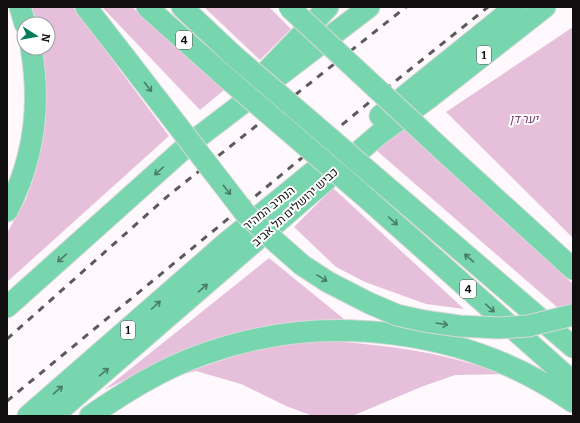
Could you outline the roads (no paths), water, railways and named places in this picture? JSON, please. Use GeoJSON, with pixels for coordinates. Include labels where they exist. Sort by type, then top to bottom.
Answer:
{"type":"FeatureCollection","features":[{"type":"Feature","properties":{"kind":"highway"},"geometry":{"type":"LineString","coordinates":[[86,7],[245,213],[302,265],[328,282],[397,315],[459,326],[499,328],[528,326],[573,315]]}},
{"type":"Feature","properties":{"kind":"highway","name":"4"},"geometry":{"type":"LineString","coordinates":[[147,7],[221,73],[364,195],[573,382]]}},
{"type":"Feature","properties":{"kind":"highway","name":"4"},"geometry":{"type":"LineString","coordinates":[[182,7],[233,55],[573,347]]}},
{"type":"Feature","properties":{"kind":"highway"},"geometry":{"type":"LineString","coordinates":[[289,7],[448,156],[573,269]]}},
{"type":"Feature","properties":{"kind":"highway"},"geometry":{"type":"LineString","coordinates":[[293,7],[310,27]]}},
{"type":"Feature","properties":{"kind":"highway"},"geometry":{"type":"LineString","coordinates":[[215,125],[328,7]]}},
{"type":"Feature","properties":{"kind":"highway"},"geometry":{"type":"LineString","coordinates":[[7,307],[188,145],[369,7]]}},
{"type":"Feature","properties":{"kind":"highway","name":"הנתיב המהיר"},"geometry":{"type":"LineString","coordinates":[[28,416],[226,243],[515,7]]}},
{"type":"Feature","properties":{"kind":"highway","name":"כביש ירושלים תל אביב"},"geometry":{"type":"LineString","coordinates":[[53,416],[378,135],[429,98],[544,9]]}},
{"type":"Feature","properties":{"kind":"highway"},"geometry":{"type":"LineString","coordinates":[[7,211],[20,182],[32,144],[35,118],[35,86],[32,56]]}},
{"type":"Feature","properties":{"kind":"highway"},"geometry":{"type":"LineString","coordinates":[[90,416],[113,400],[158,374],[202,354],[255,339],[299,332],[338,330],[368,331],[403,335],[433,341],[469,352],[520,370],[540,380],[573,402]]}},
{"type":"Feature","properties":{"kind":"railway"},"geometry":{"type":"LineString","coordinates":[[7,339],[169,195],[406,7]]}},
{"type":"Feature","properties":{"kind":"railway"},"geometry":{"type":"LineString","coordinates":[[7,401],[372,100],[488,7]]}},
{"type":"Feature","properties":{"kind":"park label","name":"יער דן"},"geometry":{"type":"Point","coordinates":[524,119]}}]}
